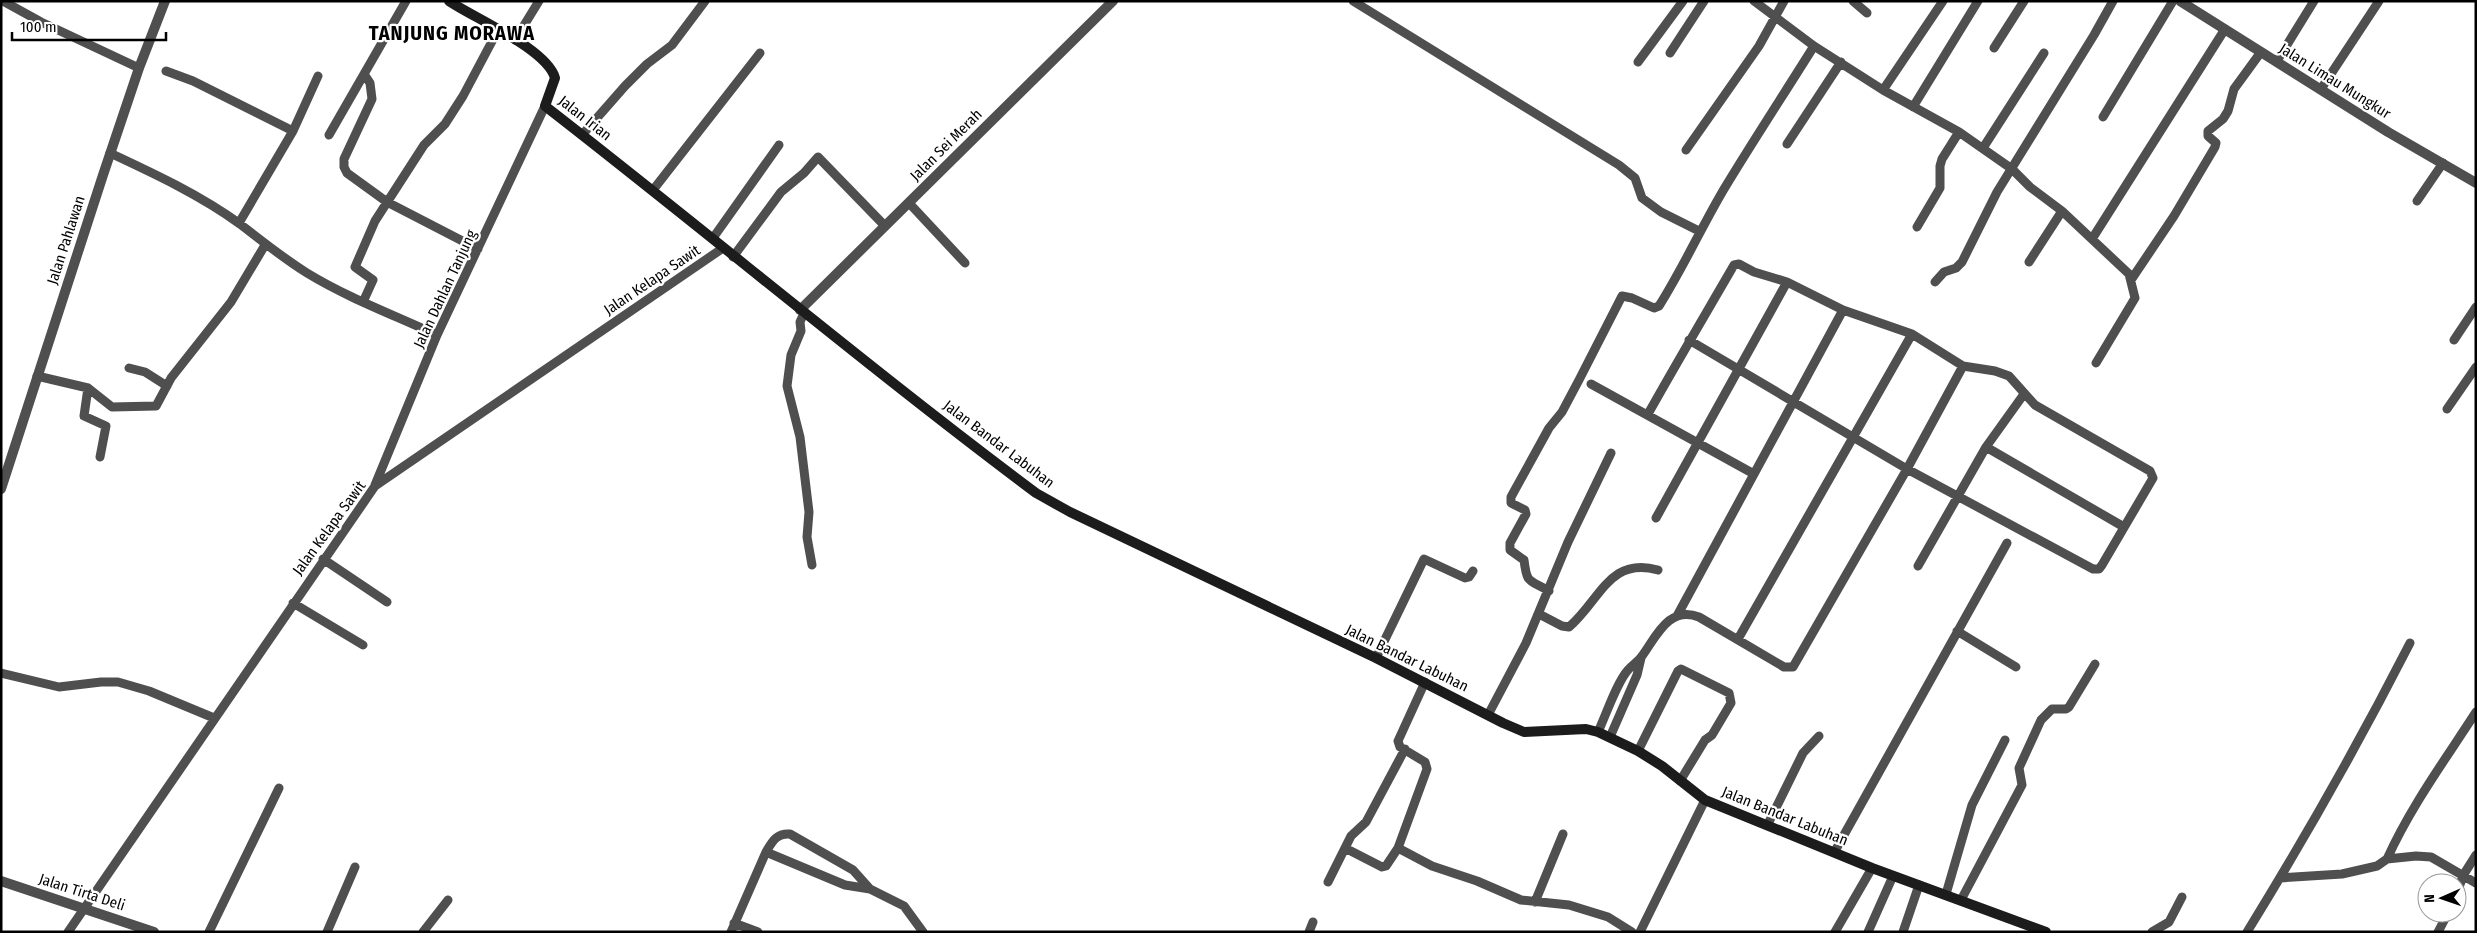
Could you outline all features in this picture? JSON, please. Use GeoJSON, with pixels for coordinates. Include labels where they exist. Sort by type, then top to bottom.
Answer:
{"type":"FeatureCollection","features":[{"type":"Feature","properties":{"kind":"main road","name":"Jalan Irian"},"geometry":{"type":"LineString","coordinates":[[454,3],[515,40],[542,59],[553,71],[554,84],[545,106],[653,190],[733,257]]}},
{"type":"Feature","properties":{"kind":"main road","name":"Jalan Bandar Labuhan"},"geometry":{"type":"LineString","coordinates":[[733,257],[1036,493],[1070,512],[1376,658],[1524,732],[1586,729],[1598,732],[1638,751],[1662,766],[1705,800],[1835,851],[1872,868],[2046,932]]}},
{"type":"Feature","properties":{"kind":"street"},"geometry":{"type":"LineString","coordinates":[[3,1],[41,22],[139,68]]}},
{"type":"Feature","properties":{"kind":"street","name":"Jalan Pahlawan"},"geometry":{"type":"LineString","coordinates":[[1,489],[110,153],[164,1]]}},
{"type":"Feature","properties":{"kind":"street"},"geometry":{"type":"LineString","coordinates":[[329,135],[406,1]]}},
{"type":"Feature","properties":{"kind":"street"},"geometry":{"type":"LineString","coordinates":[[515,40],[539,1]]}},
{"type":"Feature","properties":{"kind":"street"},"geometry":{"type":"LineString","coordinates":[[582,136],[625,86],[647,64],[672,45],[705,1]]}},
{"type":"Feature","properties":{"kind":"street","name":"Jalan Sei Merah"},"geometry":{"type":"LineString","coordinates":[[802,312],[908,203],[1113,1]]}},
{"type":"Feature","properties":{"kind":"street"},"geometry":{"type":"LineString","coordinates":[[1353,1],[1619,165],[1635,178],[1642,198],[1661,212],[1699,231]]}},
{"type":"Feature","properties":{"kind":"street"},"geometry":{"type":"LineString","coordinates":[[1638,62],[1682,1]]}},
{"type":"Feature","properties":{"kind":"street"},"geometry":{"type":"LineString","coordinates":[[1670,53],[1704,1]]}},
{"type":"Feature","properties":{"kind":"street"},"geometry":{"type":"LineString","coordinates":[[1754,1],[1814,46],[1883,90],[1960,132],[2012,168],[2030,187],[2062,210],[2129,274],[2135,298],[2096,363]]}},
{"type":"Feature","properties":{"kind":"street"},"geometry":{"type":"LineString","coordinates":[[1686,150],[1776,18],[1784,1]]}},
{"type":"Feature","properties":{"kind":"street"},"geometry":{"type":"LineString","coordinates":[[1853,1],[1867,12]]}},
{"type":"Feature","properties":{"kind":"street"},"geometry":{"type":"LineString","coordinates":[[1883,90],[1943,1]]}},
{"type":"Feature","properties":{"kind":"street"},"geometry":{"type":"LineString","coordinates":[[1913,107],[1978,1]]}},
{"type":"Feature","properties":{"kind":"street"},"geometry":{"type":"LineString","coordinates":[[1994,48],[2024,1]]}},
{"type":"Feature","properties":{"kind":"street"},"geometry":{"type":"LineString","coordinates":[[1935,282],[1947,270],[1956,268],[1962,262],[1982,220],[2012,168],[2113,1]]}},
{"type":"Feature","properties":{"kind":"street"},"geometry":{"type":"LineString","coordinates":[[2104,117],[2173,1]]}},
{"type":"Feature","properties":{"kind":"street","name":"Jalan Limau Mungkur"},"geometry":{"type":"LineString","coordinates":[[2180,1],[2388,132],[2476,182]]}},
{"type":"Feature","properties":{"kind":"street"},"geometry":{"type":"LineString","coordinates":[[2277,61],[2314,1]]}},
{"type":"Feature","properties":{"kind":"street"},"geometry":{"type":"LineString","coordinates":[[2321,89],[2379,1]]}},
{"type":"Feature","properties":{"kind":"street"},"geometry":{"type":"LineString","coordinates":[[2092,239],[2225,29]]}},
{"type":"Feature","properties":{"kind":"street"},"geometry":{"type":"LineString","coordinates":[[363,302],[374,280],[355,267],[375,221],[424,145],[449,117],[498,30]]}},
{"type":"Feature","properties":{"kind":"street"},"geometry":{"type":"LineString","coordinates":[[1549,591],[1528,580],[1525,575],[1524,560],[1510,550],[1510,544],[1526,514],[1525,510],[1511,503],[1511,497],[1549,428],[1571,396],[1622,296],[1632,298],[1654,308],[1658,307],[1678,276],[1699,231],[1814,46]]}},
{"type":"Feature","properties":{"kind":"street"},"geometry":{"type":"LineString","coordinates":[[2131,280],[2215,147],[2216,144],[2208,136],[2208,131],[2223,119],[2228,111],[2234,88],[2261,52]]}},
{"type":"Feature","properties":{"kind":"street"},"geometry":{"type":"LineString","coordinates":[[653,190],[760,53]]}},
{"type":"Feature","properties":{"kind":"street"},"geometry":{"type":"LineString","coordinates":[[1983,148],[2044,53]]}},
{"type":"Feature","properties":{"kind":"street"},"geometry":{"type":"LineString","coordinates":[[1787,144],[1841,62]]}},
{"type":"Feature","properties":{"kind":"street"},"geometry":{"type":"LineString","coordinates":[[166,71],[193,80],[293,131]]}},
{"type":"Feature","properties":{"kind":"street"},"geometry":{"type":"LineString","coordinates":[[364,74],[370,83],[372,98],[344,159],[344,167],[354,180],[387,202],[478,249]]}},
{"type":"Feature","properties":{"kind":"street"},"geometry":{"type":"LineString","coordinates":[[239,224],[293,131],[318,76]]}},
{"type":"Feature","properties":{"kind":"street","name":"Jalan Dahlan Tanjung"},"geometry":{"type":"LineString","coordinates":[[375,486],[437,335],[545,106]]}},
{"type":"Feature","properties":{"kind":"street"},"geometry":{"type":"LineString","coordinates":[[1917,227],[1940,188],[1940,166],[1942,159],[1960,132]]}},
{"type":"Feature","properties":{"kind":"street"},"geometry":{"type":"LineString","coordinates":[[712,238],[779,145]]}},
{"type":"Feature","properties":{"kind":"street"},"geometry":{"type":"LineString","coordinates":[[110,153],[167,179],[239,224],[265,245],[308,274],[363,302],[437,335]]}},
{"type":"Feature","properties":{"kind":"street"},"geometry":{"type":"LineString","coordinates":[[733,257],[781,192],[804,173],[818,157],[885,226]]}},
{"type":"Feature","properties":{"kind":"street"},"geometry":{"type":"LineString","coordinates":[[2417,201],[2443,163]]}},
{"type":"Feature","properties":{"kind":"street"},"geometry":{"type":"LineString","coordinates":[[908,203],[965,263]]}},
{"type":"Feature","properties":{"kind":"street"},"geometry":{"type":"LineString","coordinates":[[2029,262],[2062,210]]}},
{"type":"Feature","properties":{"kind":"street"},"geometry":{"type":"LineString","coordinates":[[37,376],[88,388],[112,407],[155,406],[181,364],[231,302],[265,245]]}},
{"type":"Feature","properties":{"kind":"street","name":"Jalan Kelapa Sawit"},"geometry":{"type":"LineString","coordinates":[[68,932],[375,486],[723,248]]}},
{"type":"Feature","properties":{"kind":"street"},"geometry":{"type":"LineString","coordinates":[[1648,414],[1689,340],[1735,264],[1739,264],[1754,272],[1786,282],[1843,310],[1912,334],[1963,366],[1995,371],[2009,376],[2035,404],[2153,474],[2100,568],[2093,569],[1907,470],[1740,368],[1689,340]]}},
{"type":"Feature","properties":{"kind":"street"},"geometry":{"type":"LineString","coordinates":[[1656,518],[1699,444],[1786,282]]}},
{"type":"Feature","properties":{"kind":"street"},"geometry":{"type":"LineString","coordinates":[[2454,340],[2476,307]]}},
{"type":"Feature","properties":{"kind":"street"},"geometry":{"type":"LineString","coordinates":[[1598,732],[1627,671],[1641,658],[1658,630],[1677,616],[1843,310]]}},
{"type":"Feature","properties":{"kind":"street"},"geometry":{"type":"LineString","coordinates":[[802,312],[801,331],[791,355],[787,386],[800,437],[809,512],[807,537],[812,565]]}},
{"type":"Feature","properties":{"kind":"street"},"geometry":{"type":"LineString","coordinates":[[1738,639],[1851,437],[1912,334]]}},
{"type":"Feature","properties":{"kind":"street"},"geometry":{"type":"LineString","coordinates":[[1677,616],[1699,617],[1784,667],[1793,667],[1907,470],[1963,366]]}},
{"type":"Feature","properties":{"kind":"street"},"geometry":{"type":"LineString","coordinates":[[2447,409],[2476,366]]}},
{"type":"Feature","properties":{"kind":"street"},"geometry":{"type":"LineString","coordinates":[[130,368],[145,372],[167,386]]}},
{"type":"Feature","properties":{"kind":"street"},"geometry":{"type":"LineString","coordinates":[[1591,384],[1754,474]]}},
{"type":"Feature","properties":{"kind":"street"},"geometry":{"type":"LineString","coordinates":[[88,388],[84,416],[106,426],[100,457]]}},
{"type":"Feature","properties":{"kind":"street"},"geometry":{"type":"LineString","coordinates":[[1918,566],[1986,447],[2024,394]]}},
{"type":"Feature","properties":{"kind":"street"},"geometry":{"type":"LineString","coordinates":[[1986,447],[2124,527]]}},
{"type":"Feature","properties":{"kind":"street"},"geometry":{"type":"LineString","coordinates":[[1488,715],[1539,614],[1568,542],[1611,454]]}},
{"type":"Feature","properties":{"kind":"street"},"geometry":{"type":"LineString","coordinates":[[1835,851],[2008,543]]}},
{"type":"Feature","properties":{"kind":"street"},"geometry":{"type":"LineString","coordinates":[[323,559],[387,602]]}},
{"type":"Feature","properties":{"kind":"street"},"geometry":{"type":"LineString","coordinates":[[1376,658],[1424,559],[1465,578],[1469,577],[1473,571]]}},
{"type":"Feature","properties":{"kind":"street"},"geometry":{"type":"LineString","coordinates":[[1539,614],[1562,626],[1569,627],[1620,572],[1641,566],[1658,570]]}},
{"type":"Feature","properties":{"kind":"street"},"geometry":{"type":"LineString","coordinates":[[293,603],[363,645]]}},
{"type":"Feature","properties":{"kind":"street"},"geometry":{"type":"LineString","coordinates":[[1957,631],[2016,667]]}},
{"type":"Feature","properties":{"kind":"street"},"geometry":{"type":"LineString","coordinates":[[2247,932],[2280,878],[2378,705],[2410,643]]}},
{"type":"Feature","properties":{"kind":"street"},"geometry":{"type":"LineString","coordinates":[[1610,737],[1637,675],[1641,658]]}},
{"type":"Feature","properties":{"kind":"street"},"geometry":{"type":"LineString","coordinates":[[1961,900],[2022,785],[2019,768],[2041,720],[2052,709],[2066,709],[2070,707],[2094,664]]}},
{"type":"Feature","properties":{"kind":"street"},"geometry":{"type":"LineString","coordinates":[[1638,751],[1678,671],[1681,669],[1730,693],[1731,703],[1712,735],[1705,740],[1680,781]]}},
{"type":"Feature","properties":{"kind":"street"},"geometry":{"type":"LineString","coordinates":[[1,673],[58,687],[118,682],[150,691],[214,718]]}},
{"type":"Feature","properties":{"kind":"street"},"geometry":{"type":"LineString","coordinates":[[1345,848],[1382,866],[1386,866],[1398,848],[1428,769],[1425,762],[1400,747],[1400,737],[1425,682]]}},
{"type":"Feature","properties":{"kind":"street"},"geometry":{"type":"LineString","coordinates":[[2388,859],[2400,831],[2423,792],[2476,712]]}},
{"type":"Feature","properties":{"kind":"street"},"geometry":{"type":"LineString","coordinates":[[1768,824],[1803,753],[1819,736]]}},
{"type":"Feature","properties":{"kind":"street"},"geometry":{"type":"LineString","coordinates":[[1946,894],[1972,805],[2005,740]]}},
{"type":"Feature","properties":{"kind":"street"},"geometry":{"type":"LineString","coordinates":[[1328,882],[1351,836],[1366,822],[1405,749]]}},
{"type":"Feature","properties":{"kind":"street"},"geometry":{"type":"LineString","coordinates":[[209,932],[280,788]]}},
{"type":"Feature","properties":{"kind":"street"},"geometry":{"type":"LineString","coordinates":[[1643,931],[1705,800]]}},
{"type":"Feature","properties":{"kind":"street"},"geometry":{"type":"LineString","coordinates":[[758,932],[732,927],[766,852],[775,838],[782,834],[790,834],[853,870],[870,888],[904,906],[924,932]]}},
{"type":"Feature","properties":{"kind":"street"},"geometry":{"type":"LineString","coordinates":[[1535,902],[1562,834]]}},
{"type":"Feature","properties":{"kind":"street"},"geometry":{"type":"LineString","coordinates":[[1398,848],[1432,866],[1477,881],[1522,900],[1569,905],[1600,914],[1632,932]]}},
{"type":"Feature","properties":{"kind":"street"},"geometry":{"type":"LineString","coordinates":[[766,852],[846,885],[870,888]]}},
{"type":"Feature","properties":{"kind":"street"},"geometry":{"type":"LineString","coordinates":[[2280,878],[2342,874],[2377,866],[2388,859],[2416,856],[2431,857],[2462,873]]}},
{"type":"Feature","properties":{"kind":"street"},"geometry":{"type":"LineString","coordinates":[[2465,873],[2476,856]]}},
{"type":"Feature","properties":{"kind":"street"},"geometry":{"type":"LineString","coordinates":[[327,932],[355,867]]}},
{"type":"Feature","properties":{"kind":"street"},"geometry":{"type":"LineString","coordinates":[[1835,932],[1872,868]]}},
{"type":"Feature","properties":{"kind":"street"},"geometry":{"type":"LineString","coordinates":[[1868,932],[1893,876]]}},
{"type":"Feature","properties":{"kind":"street","name":"Jalan Tirta Deli"},"geometry":{"type":"LineString","coordinates":[[1,882],[154,932]]}},
{"type":"Feature","properties":{"kind":"street"},"geometry":{"type":"LineString","coordinates":[[1903,932],[1919,885]]}},
{"type":"Feature","properties":{"kind":"street"},"geometry":{"type":"LineString","coordinates":[[2152,932],[2169,922],[2182,896]]}},
{"type":"Feature","properties":{"kind":"street"},"geometry":{"type":"LineString","coordinates":[[423,932],[448,900]]}},
{"type":"Feature","properties":{"kind":"street"},"geometry":{"type":"LineString","coordinates":[[1309,932],[1313,922]]}},
{"type":"Feature","properties":{"kind":"district","name":"TANJUNG MORAWA"},"geometry":{"type":"Point","coordinates":[452,33]}}]}
